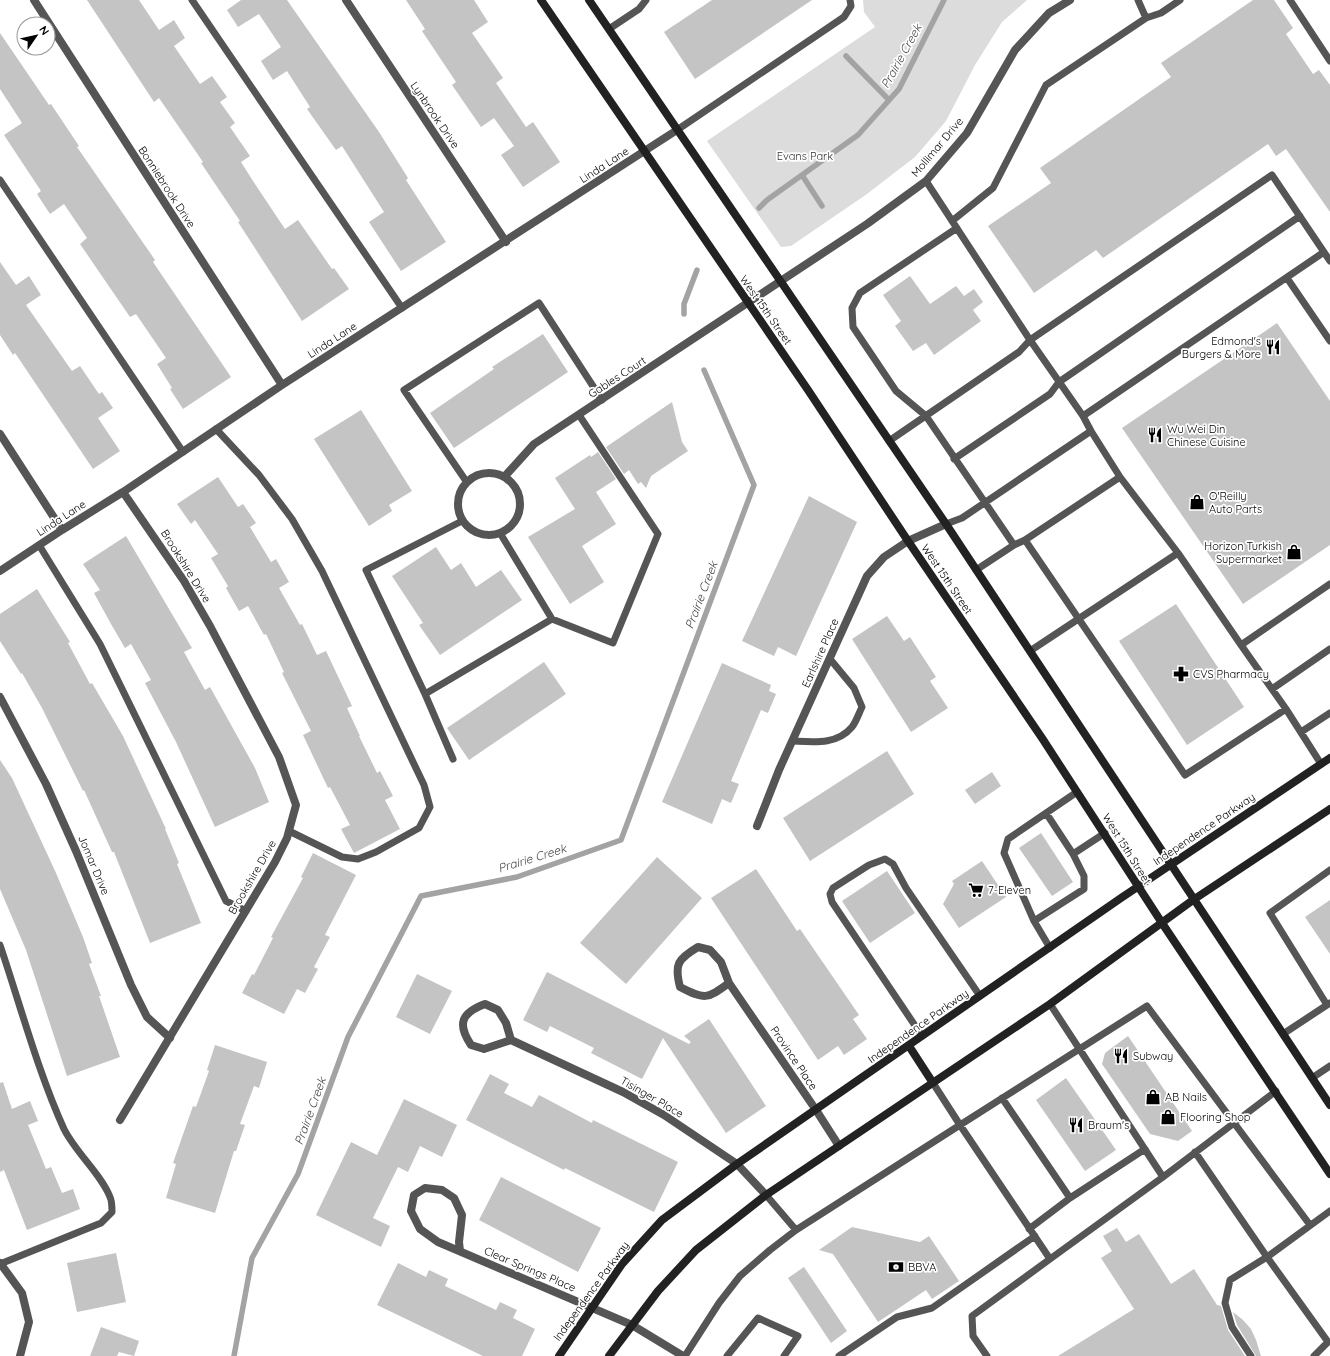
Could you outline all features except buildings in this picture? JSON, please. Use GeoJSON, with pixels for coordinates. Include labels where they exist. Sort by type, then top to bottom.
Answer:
{"type":"FeatureCollection","features":[{"type":"Feature","properties":{"kind":"main road","name":"West 15th Street"},"geometry":{"type":"LineString","coordinates":[[541,0],[808,390],[1105,833],[1138,887],[1276,1091],[1330,1174]]}},
{"type":"Feature","properties":{"kind":"main road"},"geometry":{"type":"LineString","coordinates":[[589,0],[946,524],[1171,864],[1193,900],[1330,1105]]}},
{"type":"Feature","properties":{"kind":"main road","name":"Independence Parkway"},"geometry":{"type":"LineString","coordinates":[[559,1356],[591,1307],[622,1264],[662,1220],[737,1164],[922,1036],[1171,864],[1330,758]]}},
{"type":"Feature","properties":{"kind":"main road"},"geometry":{"type":"LineString","coordinates":[[609,1356],[658,1291],[696,1250],[766,1195],[1050,1004],[1193,900],[1329,810]]}},
{"type":"Feature","properties":{"kind":"main road"},"geometry":{"type":"LineString","coordinates":[[909,1046],[934,1083]]}},
{"type":"Feature","properties":{"kind":"street","name":"Bonniebrook Drive"},"geometry":{"type":"LineString","coordinates":[[34,0],[282,385]]}},
{"type":"Feature","properties":{"kind":"street","name":"Lynbrook Drive"},"geometry":{"type":"LineString","coordinates":[[346,0],[506,242]]}},
{"type":"Feature","properties":{"kind":"street","name":"Mollimar Drive"},"geometry":{"type":"LineString","coordinates":[[748,303],[867,224],[926,181],[967,133],[1015,50],[1050,13],[1070,0]]}},
{"type":"Feature","properties":{"kind":"street","name":"Linda Lane"},"geometry":{"type":"LineString","coordinates":[[0,571],[123,492],[282,385],[506,242],[677,130]]}},
{"type":"Feature","properties":{"kind":"street","name":"Gables Court"},"geometry":{"type":"LineString","coordinates":[[505,476],[534,444],[748,303]]}},
{"type":"Feature","properties":{"kind":"street"},"geometry":{"type":"LineString","coordinates":[[0,434],[62,530]]}},
{"type":"Feature","properties":{"kind":"street"},"geometry":{"type":"LineString","coordinates":[[484,472],[495,472],[505,476],[518,492],[520,511],[515,521],[509,528],[500,533],[490,535],[479,534],[470,529],[462,521],[458,511],[457,501],[460,490],[466,481],[474,475],[484,472]]}},
{"type":"Feature","properties":{"kind":"street","name":"Brookshire Drive"},"geometry":{"type":"LineString","coordinates":[[120,1120],[275,862],[289,831],[296,804],[279,757],[210,626],[184,581],[123,492]]}},
{"type":"Feature","properties":{"kind":"street","name":"Earlshire Place"},"geometry":{"type":"LineString","coordinates":[[757,826],[793,741],[867,576],[884,556],[908,541],[946,524]]}},
{"type":"Feature","properties":{"kind":"street","name":"Jomar Drive"},"geometry":{"type":"LineString","coordinates":[[0,696],[46,784],[76,850],[131,985],[147,1017],[170,1038]]}},
{"type":"Feature","properties":{"kind":"street","name":"Province Place"},"geometry":{"type":"LineString","coordinates":[[729,983],[714,995],[698,996],[680,987],[676,971],[682,956],[698,947],[710,950],[721,962],[729,983],[816,1110],[838,1146]]}},
{"type":"Feature","properties":{"kind":"street"},"geometry":{"type":"LineString","coordinates":[[485,1004],[498,1010],[506,1023],[511,1040],[484,1049],[472,1046],[463,1034],[463,1019],[470,1009],[485,1004]]}},
{"type":"Feature","properties":{"kind":"street","name":"Tisinger Place"},"geometry":{"type":"LineString","coordinates":[[511,1040],[623,1092],[664,1115],[737,1164],[766,1195]]}},
{"type":"Feature","properties":{"kind":"street","name":"Clear Springs Place"},"geometry":{"type":"LineString","coordinates":[[460,1251],[459,1242],[462,1215],[454,1198],[442,1190],[426,1188],[414,1195],[411,1211],[420,1229],[438,1242],[632,1325],[684,1356]]}},
{"type":"Feature","properties":{"kind":"street"},"geometry":{"type":"LineString","coordinates":[[0,1264],[22,1293],[29,1322],[20,1356]]}},
{"type":"Feature","properties":{"kind":"lane"},"geometry":{"type":"LineString","coordinates":[[192,0],[402,308]]}},
{"type":"Feature","properties":{"kind":"lane"},"geometry":{"type":"LineString","coordinates":[[609,29],[639,9],[646,0]]}},
{"type":"Feature","properties":{"kind":"lane"},"geometry":{"type":"LineString","coordinates":[[677,130],[844,17],[850,6],[850,0]]}},
{"type":"Feature","properties":{"kind":"lane"},"geometry":{"type":"LineString","coordinates":[[1138,0],[1146,18]]}},
{"type":"Feature","properties":{"kind":"lane"},"geometry":{"type":"LineString","coordinates":[[952,221],[993,188],[1046,86],[1146,18],[1161,13],[1180,0]]}},
{"type":"Feature","properties":{"kind":"lane"},"geometry":{"type":"LineString","coordinates":[[1290,0],[1330,61]]}},
{"type":"Feature","properties":{"kind":"lane"},"geometry":{"type":"LineString","coordinates":[[889,441],[1019,352],[1030,340],[1272,175],[1330,261]]}},
{"type":"Feature","properties":{"kind":"lane"},"geometry":{"type":"LineString","coordinates":[[0,180],[183,452]]}},
{"type":"Feature","properties":{"kind":"lane"},"geometry":{"type":"LineString","coordinates":[[926,181],[1030,340],[1083,416],[1090,431],[1120,476],[1178,553],[1286,709],[1321,764]]}},
{"type":"Feature","properties":{"kind":"lane"},"geometry":{"type":"LineString","coordinates":[[954,458],[1050,394],[1059,382],[1300,216]]}},
{"type":"Feature","properties":{"kind":"lane"},"geometry":{"type":"LineString","coordinates":[[957,228],[860,293],[852,308],[853,327],[896,391],[926,416],[1014,545]]}},
{"type":"Feature","properties":{"kind":"lane"},"geometry":{"type":"LineString","coordinates":[[1083,416],[1324,252]]}},
{"type":"Feature","properties":{"kind":"lane"},"geometry":{"type":"LineString","coordinates":[[1287,278],[1330,341]]}},
{"type":"Feature","properties":{"kind":"lane"},"geometry":{"type":"LineString","coordinates":[[466,481],[404,390],[539,303],[602,400]]}},
{"type":"Feature","properties":{"kind":"lane"},"geometry":{"type":"LineString","coordinates":[[500,533],[552,618],[613,643],[658,534],[579,415]]}},
{"type":"Feature","properties":{"kind":"lane"},"geometry":{"type":"LineString","coordinates":[[216,429],[259,475],[292,519],[322,571],[424,785],[430,807],[419,828],[376,852],[358,859],[342,857],[289,831]]}},
{"type":"Feature","properties":{"kind":"lane"},"geometry":{"type":"LineString","coordinates":[[946,524],[962,518],[1090,431]]}},
{"type":"Feature","properties":{"kind":"lane"},"geometry":{"type":"LineString","coordinates":[[976,570],[1014,545],[1025,540],[1120,476]]}},
{"type":"Feature","properties":{"kind":"lane"},"geometry":{"type":"LineString","coordinates":[[452,759],[425,694],[366,570],[462,521]]}},
{"type":"Feature","properties":{"kind":"lane"},"geometry":{"type":"LineString","coordinates":[[1025,540],[1185,775],[1286,709]]}},
{"type":"Feature","properties":{"kind":"lane"},"geometry":{"type":"LineString","coordinates":[[39,545],[100,644],[226,901],[246,911]]}},
{"type":"Feature","properties":{"kind":"lane"},"geometry":{"type":"LineString","coordinates":[[1030,651],[1178,553]]}},
{"type":"Feature","properties":{"kind":"lane"},"geometry":{"type":"LineString","coordinates":[[1241,645],[1330,584]]}},
{"type":"Feature","properties":{"kind":"lane"},"geometry":{"type":"LineString","coordinates":[[425,694],[552,618]]}},
{"type":"Feature","properties":{"kind":"lane"},"geometry":{"type":"LineString","coordinates":[[1272,689],[1330,649]]}},
{"type":"Feature","properties":{"kind":"lane"},"geometry":{"type":"LineString","coordinates":[[793,741],[819,742],[839,738],[853,726],[862,707],[854,688],[830,659]]}},
{"type":"Feature","properties":{"kind":"lane"},"geometry":{"type":"LineString","coordinates":[[1301,732],[1330,713]]}},
{"type":"Feature","properties":{"kind":"lane"},"geometry":{"type":"LineString","coordinates":[[1050,948],[1034,921],[1004,853],[1008,839],[1077,792]]}},
{"type":"Feature","properties":{"kind":"lane"},"geometry":{"type":"LineString","coordinates":[[1034,921],[1084,889],[1084,876],[1073,854],[1046,813]]}},
{"type":"Feature","properties":{"kind":"lane"},"geometry":{"type":"LineString","coordinates":[[1073,854],[1105,833]]}},
{"type":"Feature","properties":{"kind":"lane"},"geometry":{"type":"LineString","coordinates":[[922,1036],[832,902],[830,894],[833,888],[869,865],[885,859],[893,864],[906,888],[980,996]]}},
{"type":"Feature","properties":{"kind":"lane"},"geometry":{"type":"LineString","coordinates":[[1282,1034],[1328,1004],[1270,913],[1330,870]]}},
{"type":"Feature","properties":{"kind":"lane"},"geometry":{"type":"LineString","coordinates":[[0,945],[46,1083],[65,1129],[82,1158],[102,1183],[111,1198],[112,1212],[101,1223],[0,1264]]}},
{"type":"Feature","properties":{"kind":"lane"},"geometry":{"type":"LineString","coordinates":[[1050,1004],[1163,1177]]}},
{"type":"Feature","properties":{"kind":"lane"},"geometry":{"type":"LineString","coordinates":[[684,1356],[719,1303],[740,1276],[796,1230],[1147,1006],[1310,1225]]}},
{"type":"Feature","properties":{"kind":"lane"},"geometry":{"type":"LineString","coordinates":[[1312,1078],[1330,1066]]}},
{"type":"Feature","properties":{"kind":"lane"},"geometry":{"type":"LineString","coordinates":[[934,1083],[960,1125],[1050,1259]]}},
{"type":"Feature","properties":{"kind":"lane"},"geometry":{"type":"LineString","coordinates":[[987,1356],[973,1336],[972,1316],[1163,1177],[1276,1091]]}},
{"type":"Feature","properties":{"kind":"lane"},"geometry":{"type":"LineString","coordinates":[[1002,1098],[1070,1198]]}},
{"type":"Feature","properties":{"kind":"lane"},"geometry":{"type":"LineString","coordinates":[[1029,1229],[1070,1198],[1144,1149]]}},
{"type":"Feature","properties":{"kind":"lane"},"geometry":{"type":"LineString","coordinates":[[1195,1152],[1267,1257],[1329,1343],[1314,1356]]}},
{"type":"Feature","properties":{"kind":"lane"},"geometry":{"type":"LineString","coordinates":[[766,1195],[796,1230]]}},
{"type":"Feature","properties":{"kind":"lane"},"geometry":{"type":"LineString","coordinates":[[1251,1356],[1232,1327],[1225,1303],[1230,1280],[1267,1257],[1330,1211]]}},
{"type":"Feature","properties":{"kind":"lane"},"geometry":{"type":"LineString","coordinates":[[839,1356],[897,1317],[932,1308],[1035,1236]]}},
{"type":"Feature","properties":{"kind":"lane"},"geometry":{"type":"LineString","coordinates":[[727,1356],[758,1318],[798,1336],[784,1356]]}},
{"type":"Feature","properties":{"kind":"green space","name":"Evans Park"},"geometry":{"type":"Polygon","coordinates":[[[863,0],[1027,0],[1002,22],[975,65],[946,121],[915,157],[867,194],[791,246],[781,247],[707,141],[875,27],[864,12],[863,0]]]}},
{"type":"Feature","properties":{"kind":"waterway","name":"Prairie Creek"},"geometry":{"type":"LineString","coordinates":[[759,208],[767,200],[858,135],[899,89],[944,0]]}},
{"type":"Feature","properties":{"kind":"waterway"},"geometry":{"type":"LineString","coordinates":[[846,56],[889,100]]}},
{"type":"Feature","properties":{"kind":"waterway"},"geometry":{"type":"LineString","coordinates":[[802,175],[822,206]]}},
{"type":"Feature","properties":{"kind":"waterway","name":"Prairie Creek"},"geometry":{"type":"LineString","coordinates":[[684,314],[684,304],[697,270]]}},
{"type":"Feature","properties":{"kind":"waterway","name":"Prairie Creek"},"geometry":{"type":"LineString","coordinates":[[234,1356],[252,1258],[298,1174],[348,1037],[421,896],[517,877],[621,840],[754,485],[704,370]]}},
{"type":"Feature","properties":{"kind":"place","name":"Edmond's Burgers & More"},"geometry":{"type":"Point","coordinates":[1273,347]}},
{"type":"Feature","properties":{"kind":"place","name":"Wu Wei Din Chinese Cuisine"},"geometry":{"type":"Point","coordinates":[1155,435]}},
{"type":"Feature","properties":{"kind":"place","name":"O'Reilly Auto Parts"},"geometry":{"type":"Point","coordinates":[1197,502]}},
{"type":"Feature","properties":{"kind":"place","name":"Horizon Turkish Supermarket"},"geometry":{"type":"Point","coordinates":[1294,552]}},
{"type":"Feature","properties":{"kind":"place","name":"CVS Pharmacy"},"geometry":{"type":"Point","coordinates":[1181,674]}},
{"type":"Feature","properties":{"kind":"place","name":"7-Eleven"},"geometry":{"type":"Point","coordinates":[976,890]}},
{"type":"Feature","properties":{"kind":"place","name":"Subway"},"geometry":{"type":"Point","coordinates":[1121,1056]}},
{"type":"Feature","properties":{"kind":"place","name":"AB Nails"},"geometry":{"type":"Point","coordinates":[1153,1097]}},
{"type":"Feature","properties":{"kind":"place","name":"Flooring Shop"},"geometry":{"type":"Point","coordinates":[1168,1117]}},
{"type":"Feature","properties":{"kind":"place","name":"Braum's"},"geometry":{"type":"Point","coordinates":[1076,1125]}},
{"type":"Feature","properties":{"kind":"place","name":"BBVA"},"geometry":{"type":"Point","coordinates":[896,1267]}}]}
